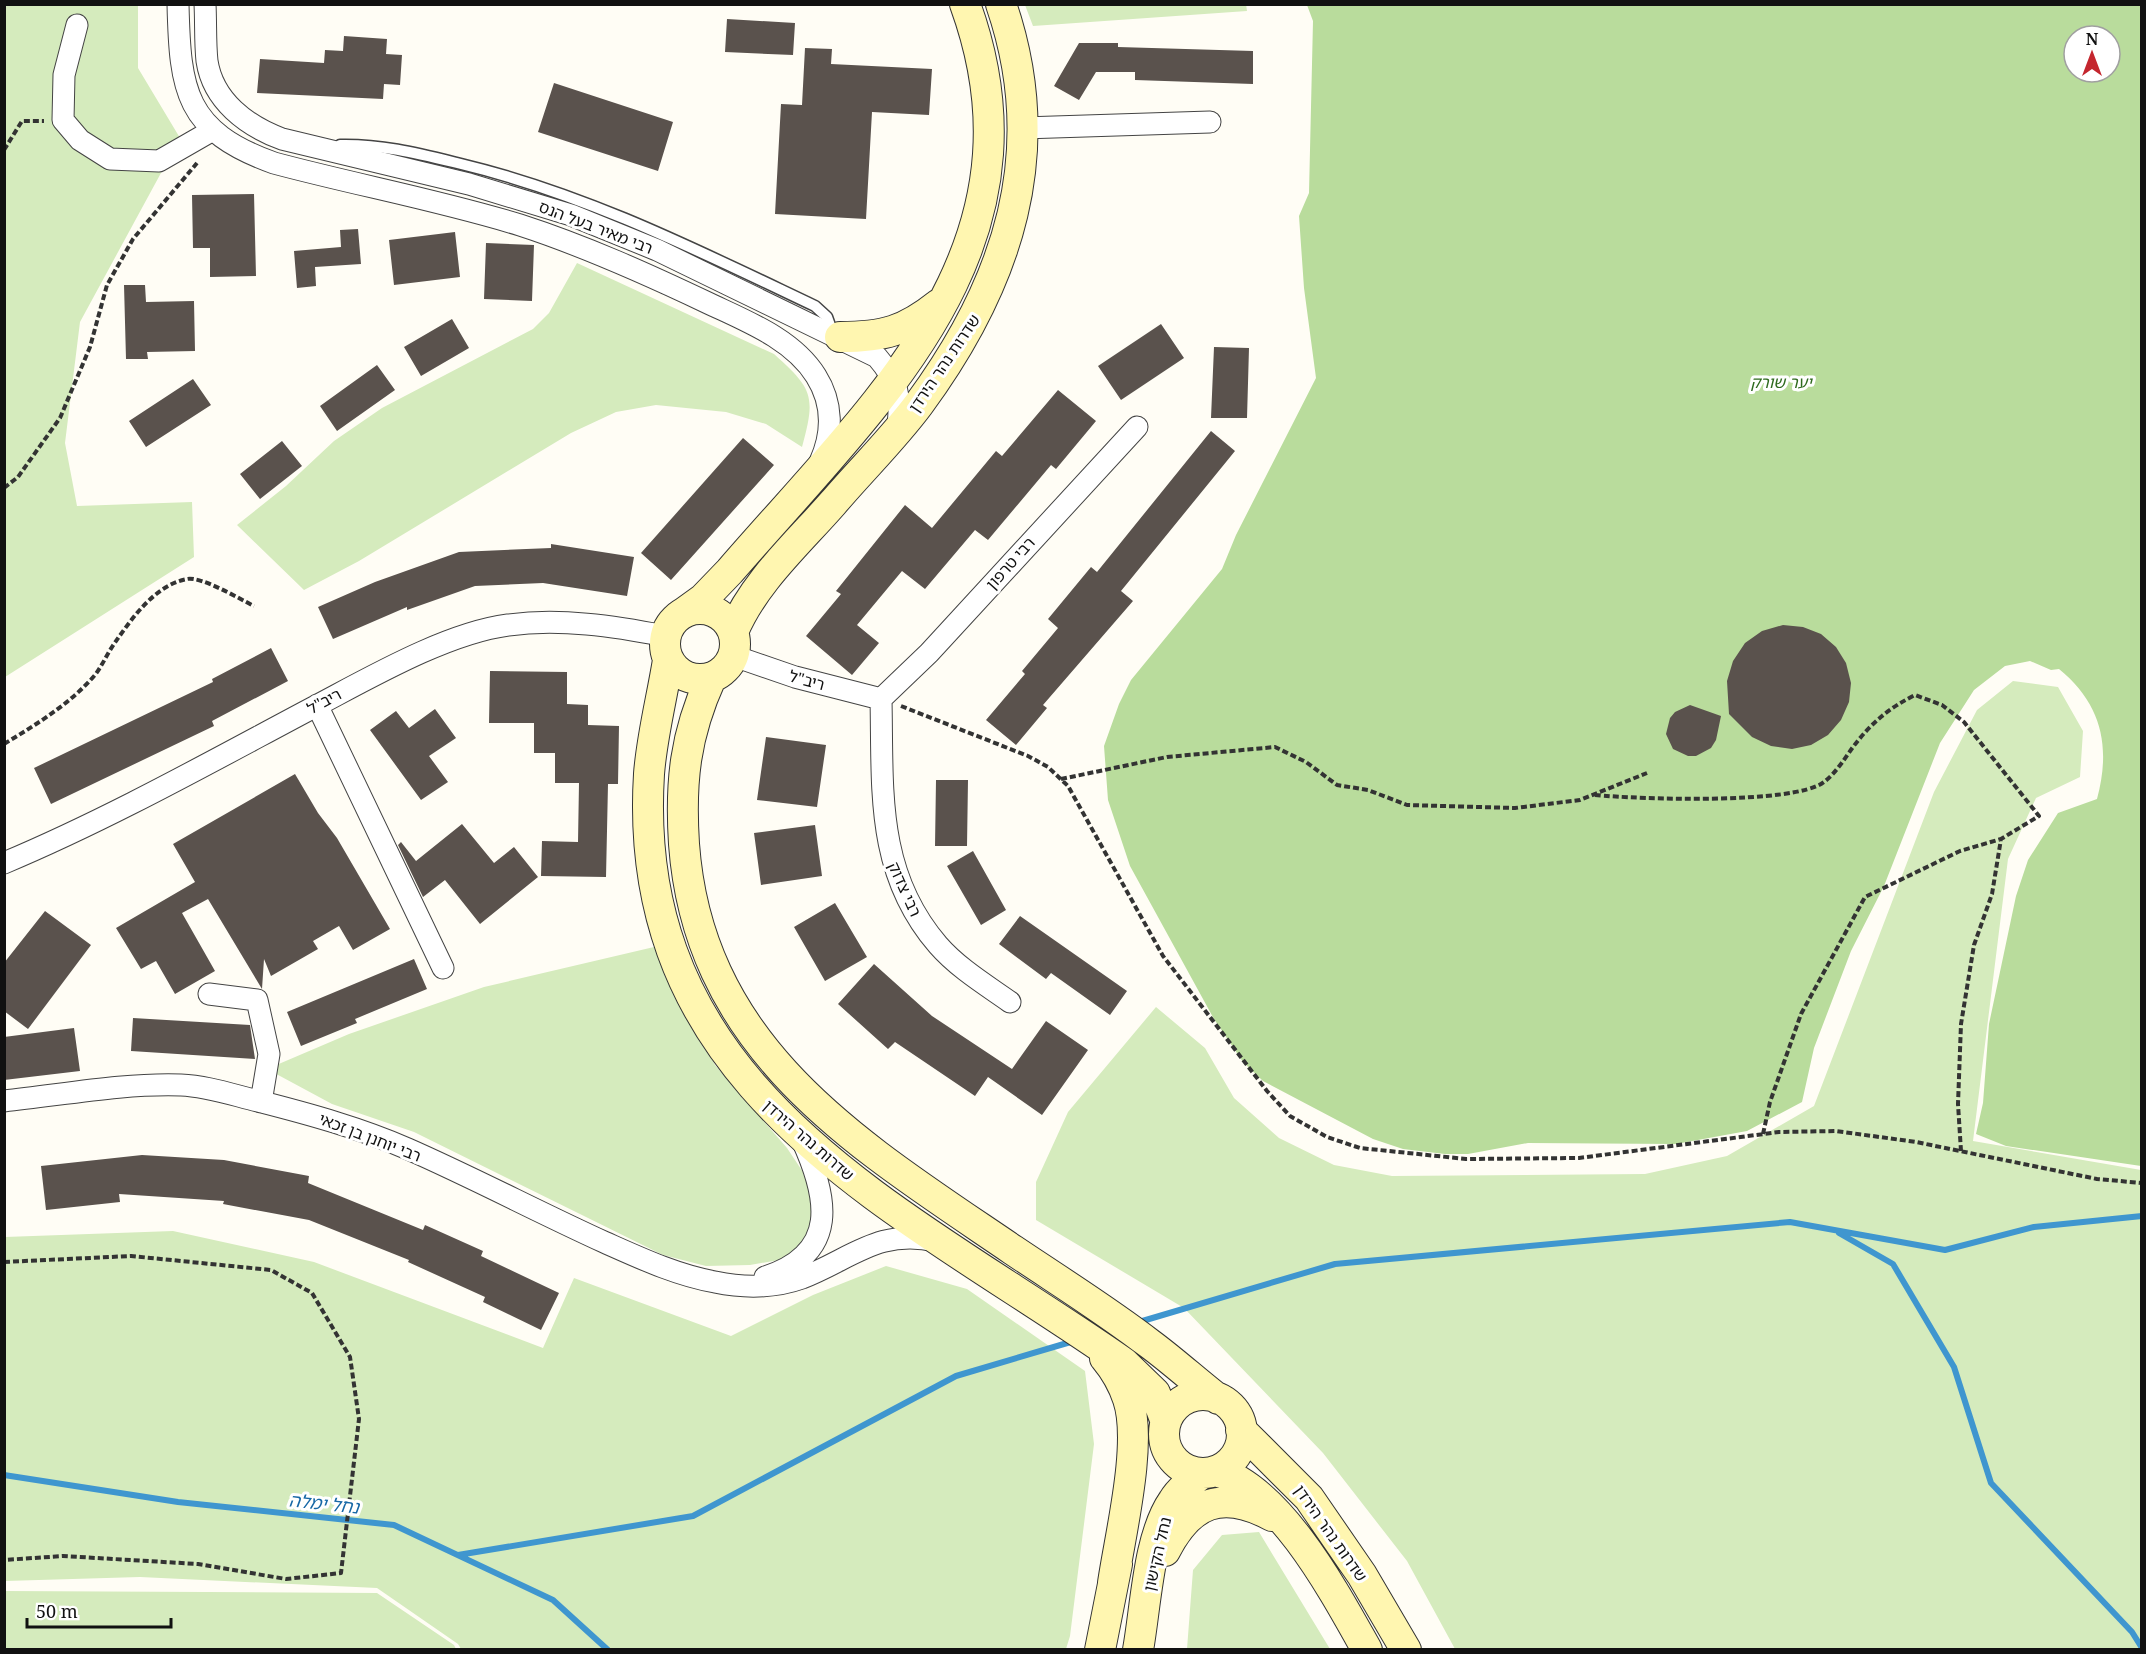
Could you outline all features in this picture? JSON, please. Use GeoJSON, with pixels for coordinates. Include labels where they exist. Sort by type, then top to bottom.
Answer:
{"type":"FeatureCollection","features":[{"type":"Feature","properties":{"kind":"main road","name":"שדרות נהר הירדן"},"geometry":{"type":"LineString","coordinates":[[685,612],[713,589],[895,380],[935,320],[948,296],[972,241],[989,143],[983,69],[965,4]]}},
{"type":"Feature","properties":{"kind":"main road","name":"שדרות נהר הירדן"},"geometry":{"type":"LineString","coordinates":[[733,644],[755,593],[897,429],[943,370],[984,299],[1004,251],[1018,180],[1023,128],[1016,64],[1001,4]]}},
{"type":"Feature","properties":{"kind":"main road"},"geometry":{"type":"LineString","coordinates":[[837,336],[895,332],[912,324],[948,296]]}},
{"type":"Feature","properties":{"kind":"main road"},"geometry":{"type":"LineString","coordinates":[[708,610],[727,622],[733,644],[725,670],[711,678],[701,680],[682,675],[667,648],[673,622],[685,612],[708,610]]}},
{"type":"Feature","properties":{"kind":"main road","name":"שדרות נהר הירדן"},"geometry":{"type":"LineString","coordinates":[[667,648],[653,737],[649,812],[657,896],[668,941],[700,1012],[724,1050],[763,1100],[832,1165],[1088,1338],[1145,1381],[1155,1393],[1165,1429]]}},
{"type":"Feature","properties":{"kind":"main road","name":"שדרות נהר הירדן"},"geometry":{"type":"LineString","coordinates":[[711,678],[691,728],[682,778],[688,881],[700,931],[716,970],[734,1005],[757,1040],[788,1078],[854,1139],[1149,1343],[1218,1399]]}},
{"type":"Feature","properties":{"kind":"main road"},"geometry":{"type":"LineString","coordinates":[[1088,1338],[1114,1370],[1128,1399],[1131,1413],[1131,1461],[1113,1583]]}},
{"type":"Feature","properties":{"kind":"main road"},"geometry":{"type":"LineString","coordinates":[[1100,1650],[1127,1516],[1165,1429],[1170,1412],[1187,1399],[1208,1396],[1218,1399],[1234,1411],[1241,1430],[1236,1455],[1227,1464],[1210,1472],[1181,1466],[1166,1448],[1165,1429]]}},
{"type":"Feature","properties":{"kind":"main road","name":"שדרות נהר הירדן"},"geometry":{"type":"LineString","coordinates":[[1241,1430],[1310,1498],[1355,1565],[1406,1650]]}},
{"type":"Feature","properties":{"kind":"main road","name":"שדרות נהר הירדן"},"geometry":{"type":"LineString","coordinates":[[1210,1472],[1232,1475],[1257,1492],[1290,1529],[1367,1650]]}},
{"type":"Feature","properties":{"kind":"main road","name":"נחל הקישון"},"geometry":{"type":"LineString","coordinates":[[1138,1650],[1163,1518],[1182,1489],[1210,1472]]}},
{"type":"Feature","properties":{"kind":"main road"},"geometry":{"type":"LineString","coordinates":[[1149,1584],[1183,1521],[1210,1504],[1236,1502],[1252,1507],[1290,1529]]}},
{"type":"Feature","properties":{"kind":"street"},"geometry":{"type":"LineString","coordinates":[[77,25],[64,75],[63,120],[80,140],[110,159],[159,161],[213,130],[186,91],[179,53],[178,4]]}},
{"type":"Feature","properties":{"kind":"street","name":"רבי מאיר בעל הנס"},"geometry":{"type":"LineString","coordinates":[[205,4],[208,63],[212,78],[230,107],[262,131],[313,147],[469,184],[571,215],[657,250],[877,357],[895,380],[901,410],[897,429]]}},
{"type":"Feature","properties":{"kind":"street"},"geometry":{"type":"LineString","coordinates":[[1023,128],[1210,122]]}},
{"type":"Feature","properties":{"kind":"street","name":"רבי מאיר בעל הנס"},"geometry":{"type":"LineString","coordinates":[[213,130],[250,155],[274,163],[462,209],[562,240],[647,274],[767,333],[802,359],[823,389],[830,421],[826,449],[816,471]]}},
{"type":"Feature","properties":{"kind":"street","name":"רבי טרפון"},"geometry":{"type":"LineString","coordinates":[[881,699],[929,653],[1137,427]]}},
{"type":"Feature","properties":{"kind":"street","name":"ריב\"ל"},"geometry":{"type":"LineString","coordinates":[[4,863],[317,705],[421,654],[468,634],[506,625],[568,623],[613,627],[667,648]]}},
{"type":"Feature","properties":{"kind":"street","name":"ריב\"ל"},"geometry":{"type":"LineString","coordinates":[[733,644],[795,678],[881,699]]}},
{"type":"Feature","properties":{"kind":"street","name":"רבי צדוק"},"geometry":{"type":"LineString","coordinates":[[881,699],[884,805],[891,859],[912,911],[940,947],[1010,1002]]}},
{"type":"Feature","properties":{"kind":"street"},"geometry":{"type":"LineString","coordinates":[[317,705],[443,968]]}},
{"type":"Feature","properties":{"kind":"street"},"geometry":{"type":"LineString","coordinates":[[209,994],[257,1000],[269,1054],[261,1102]]}},
{"type":"Feature","properties":{"kind":"street","name":"רבי יוחנן בן זכאי"},"geometry":{"type":"LineString","coordinates":[[4,1101],[154,1085],[184,1085],[261,1102],[322,1118],[408,1149],[516,1202],[655,1264],[714,1282],[746,1286],[782,1283],[801,1278],[857,1250],[887,1239],[923,1238],[946,1243]]}},
{"type":"Feature","properties":{"kind":"street","name":"רבי יוחנן בן זכאי"},"geometry":{"type":"LineString","coordinates":[[714,1282],[760,1279],[775,1274],[801,1258],[816,1239],[823,1221],[824,1205],[815,1170],[800,1136]]}},
{"type":"Feature","properties":{"kind":"path"},"geometry":{"type":"LineString","coordinates":[[4,150],[22,121],[63,120]]}},
{"type":"Feature","properties":{"kind":"path"},"geometry":{"type":"LineString","coordinates":[[4,488],[18,477],[60,418],[90,347],[107,285],[133,239],[193,170],[213,130]]}},
{"type":"Feature","properties":{"kind":"path"},"geometry":{"type":"LineString","coordinates":[[4,744],[53,714],[95,674],[113,644],[145,604],[164,587],[189,578],[217,587],[254,606]]}},
{"type":"Feature","properties":{"kind":"path"},"geometry":{"type":"LineString","coordinates":[[1595,795],[1627,798],[1745,796],[1785,794],[1815,788],[1827,780],[1877,718],[1891,706],[1915,695],[1942,705],[1964,722],[2039,816],[2001,839],[1960,851],[1865,897],[1801,1014],[1770,1102],[1763,1134]]}},
{"type":"Feature","properties":{"kind":"path"},"geometry":{"type":"LineString","coordinates":[[881,699],[1028,756],[1048,767],[1061,779],[1068,786],[1163,956],[1267,1091],[1290,1116],[1327,1137],[1360,1148],[1466,1160],[1579,1158],[1763,1134],[1836,1131],[1960,1151],[2097,1179],[2142,1183]]}},
{"type":"Feature","properties":{"kind":"path"},"geometry":{"type":"LineString","coordinates":[[1061,779],[1167,757],[1275,747],[1306,762],[1337,785],[1368,790],[1407,805],[1515,808],[1580,800],[1647,773]]}},
{"type":"Feature","properties":{"kind":"path"},"geometry":{"type":"LineString","coordinates":[[1960,1151],[1958,1104],[1961,1024],[1974,945],[1992,894],[2001,839]]}},
{"type":"Feature","properties":{"kind":"path"},"geometry":{"type":"LineString","coordinates":[[4,1262],[131,1256],[271,1270],[312,1293],[334,1330],[350,1358],[359,1419],[341,1573],[286,1579],[198,1564],[63,1556],[4,1560]]}},
{"type":"Feature","properties":{"kind":"green space"},"geometry":{"type":"Polygon","coordinates":[[[1246,4],[1247,11],[1033,26],[1025,5],[1246,4]]]}},
{"type":"Feature","properties":{"kind":"green space"},"geometry":{"type":"Polygon","coordinates":[[[5,5],[138,5],[138,68],[180,138],[80,322],[65,443],[77,506],[192,502],[194,557],[5,677],[5,5]]]}},
{"type":"Feature","properties":{"kind":"green space","name":"יער שורק"},"geometry":{"type":"Polygon","coordinates":[[[1307,5],[2141,5],[2141,1166],[2006,1146],[1976,1134],[1983,1103],[1989,1024],[2016,896],[2028,860],[2058,813],[2097,799],[2101,780],[2102,744],[2094,712],[2074,683],[2059,669],[2051,670],[2030,661],[2005,666],[1974,690],[1940,743],[1884,886],[1851,951],[1814,1048],[1802,1102],[1747,1131],[1676,1144],[1528,1143],[1468,1154],[1403,1149],[1373,1139],[1263,1081],[1243,1062],[1214,1019],[1130,866],[1108,800],[1104,746],[1119,704],[1131,680],[1222,569],[1236,535],[1316,378],[1304,288],[1299,216],[1309,193],[1313,21],[1307,5]]]}},
{"type":"Feature","properties":{"kind":"green space"},"geometry":{"type":"Polygon","coordinates":[[[577,263],[774,354],[797,376],[808,394],[809,416],[802,447],[766,424],[726,412],[656,405],[616,412],[571,433],[359,561],[304,590],[237,525],[286,486],[334,441],[382,408],[533,329],[549,313],[577,263]]]}},
{"type":"Feature","properties":{"kind":"green space"},"geometry":{"type":"Polygon","coordinates":[[[2013,681],[2058,687],[2083,731],[2080,777],[2036,798],[2008,859],[1973,1141],[2141,1170],[2141,1649],[1455,1649],[1407,1561],[1323,1453],[1184,1308],[1036,1220],[1036,1182],[1068,1112],[1156,1007],[1205,1048],[1234,1098],[1279,1138],[1334,1165],[1392,1176],[1645,1174],[1727,1156],[1814,1106],[1934,792],[1977,710],[2013,681]]]}},
{"type":"Feature","properties":{"kind":"green space"},"geometry":{"type":"Polygon","coordinates":[[[654,947],[715,1065],[787,1148],[807,1178],[815,1211],[805,1241],[785,1259],[750,1265],[706,1266],[663,1255],[414,1132],[332,1104],[267,1069],[349,1034],[484,987],[654,947]]]}},
{"type":"Feature","properties":{"kind":"green space"},"geometry":{"type":"Polygon","coordinates":[[[173,1231],[314,1262],[543,1348],[574,1278],[731,1336],[813,1295],[886,1266],[967,1289],[1085,1371],[1094,1444],[1070,1636],[1066,1649],[461,1649],[458,1644],[377,1588],[140,1577],[5,1581],[5,1237],[173,1231]]]}},
{"type":"Feature","properties":{"kind":"green space"},"geometry":{"type":"Polygon","coordinates":[[[1259,1532],[1330,1649],[1187,1649],[1193,1570],[1222,1535],[1259,1532]]]}},
{"type":"Feature","properties":{"kind":"green space"},"geometry":{"type":"Polygon","coordinates":[[[5,1591],[377,1593],[454,1645],[456,1649],[5,1649],[5,1591]]]}},
{"type":"Feature","properties":{"kind":"building"},"geometry":{"type":"Polygon","coordinates":[[[727,19],[795,23],[793,55],[725,52],[727,19]]]}},
{"type":"Feature","properties":{"kind":"building"},"geometry":{"type":"Polygon","coordinates":[[[344,36],[387,39],[386,54],[402,55],[400,85],[384,84],[383,99],[257,93],[260,59],[324,63],[325,50],[343,51],[344,36]]]}},
{"type":"Feature","properties":{"kind":"building"},"geometry":{"type":"Polygon","coordinates":[[[1079,43],[1118,43],[1118,47],[1253,51],[1253,84],[1135,80],[1135,72],[1096,72],[1079,100],[1054,86],[1079,43]]]}},
{"type":"Feature","properties":{"kind":"building"},"geometry":{"type":"Polygon","coordinates":[[[805,48],[832,49],[831,64],[932,69],[929,115],[872,112],[866,219],[775,214],[781,104],[802,105],[805,48]]]}},
{"type":"Feature","properties":{"kind":"building"},"geometry":{"type":"Polygon","coordinates":[[[554,83],[673,122],[658,171],[538,132],[554,83]]]}},
{"type":"Feature","properties":{"kind":"building"},"geometry":{"type":"Polygon","coordinates":[[[254,194],[256,276],[210,277],[210,248],[193,248],[192,195],[254,194]]]}},
{"type":"Feature","properties":{"kind":"building"},"geometry":{"type":"Polygon","coordinates":[[[358,229],[361,264],[315,267],[316,286],[297,288],[294,251],[341,247],[340,230],[358,229]]]}},
{"type":"Feature","properties":{"kind":"building"},"geometry":{"type":"Polygon","coordinates":[[[455,232],[460,277],[394,285],[389,240],[455,232]]]}},
{"type":"Feature","properties":{"kind":"building"},"geometry":{"type":"Polygon","coordinates":[[[486,243],[534,245],[532,301],[484,299],[486,243]]]}},
{"type":"Feature","properties":{"kind":"building"},"geometry":{"type":"Polygon","coordinates":[[[124,285],[145,285],[146,302],[194,301],[195,351],[147,352],[148,359],[126,359],[124,285]]]}},
{"type":"Feature","properties":{"kind":"building"},"geometry":{"type":"Polygon","coordinates":[[[452,319],[469,348],[421,376],[404,347],[452,319]]]}},
{"type":"Feature","properties":{"kind":"building"},"geometry":{"type":"Polygon","coordinates":[[[1161,324],[1184,358],[1121,400],[1098,366],[1161,324]]]}},
{"type":"Feature","properties":{"kind":"building"},"geometry":{"type":"Polygon","coordinates":[[[1214,347],[1249,348],[1247,418],[1211,418],[1214,347]]]}},
{"type":"Feature","properties":{"kind":"building"},"geometry":{"type":"Polygon","coordinates":[[[377,365],[395,390],[337,431],[320,406],[377,365]]]}},
{"type":"Feature","properties":{"kind":"building"},"geometry":{"type":"Polygon","coordinates":[[[193,379],[211,405],[146,447],[129,421],[193,379]]]}},
{"type":"Feature","properties":{"kind":"building"},"geometry":{"type":"Polygon","coordinates":[[[1058,390],[1096,421],[1056,469],[1051,465],[988,540],[975,530],[925,589],[902,571],[857,625],[879,643],[852,675],[806,636],[841,594],[836,591],[905,505],[932,528],[996,451],[1002,456],[1058,390]]]}},
{"type":"Feature","properties":{"kind":"building"},"geometry":{"type":"Polygon","coordinates":[[[1211,431],[1235,451],[1121,591],[1133,601],[1043,705],[1047,708],[1016,745],[986,720],[1025,674],[1022,671],[1058,628],[1048,619],[1091,567],[1097,572],[1211,431]]]}},
{"type":"Feature","properties":{"kind":"building"},"geometry":{"type":"Polygon","coordinates":[[[743,438],[774,465],[671,580],[641,553],[743,438]]]}},
{"type":"Feature","properties":{"kind":"building"},"geometry":{"type":"Polygon","coordinates":[[[282,441],[302,466],[260,499],[240,474],[282,441]]]}},
{"type":"Feature","properties":{"kind":"building"},"geometry":{"type":"Polygon","coordinates":[[[551,544],[634,557],[627,596],[543,583],[475,586],[407,610],[407,607],[333,639],[318,607],[375,582],[459,552],[551,548],[551,544]]]}},
{"type":"Feature","properties":{"kind":"building"},"geometry":{"type":"Polygon","coordinates":[[[1783,625],[1803,627],[1821,634],[1836,647],[1846,663],[1851,683],[1849,702],[1841,720],[1828,735],[1811,745],[1792,749],[1771,746],[1752,737],[1729,714],[1727,681],[1733,661],[1745,643],[1762,631],[1783,625]]]}},
{"type":"Feature","properties":{"kind":"building"},"geometry":{"type":"Polygon","coordinates":[[[271,648],[288,681],[212,721],[214,726],[51,804],[34,768],[213,682],[212,679],[271,648]]]}},
{"type":"Feature","properties":{"kind":"building"},"geometry":{"type":"Polygon","coordinates":[[[490,671],[567,672],[567,704],[588,705],[588,725],[619,726],[618,784],[608,784],[606,877],[541,876],[542,841],[578,842],[579,783],[555,783],[555,753],[534,753],[534,723],[489,723],[490,671]]]}},
{"type":"Feature","properties":{"kind":"building"},"geometry":{"type":"Polygon","coordinates":[[[1690,705],[1721,716],[1716,740],[1711,748],[1696,756],[1688,756],[1673,749],[1666,734],[1670,718],[1675,712],[1690,705]]]}},
{"type":"Feature","properties":{"kind":"building"},"geometry":{"type":"Polygon","coordinates":[[[435,709],[456,738],[429,756],[448,782],[421,800],[370,730],[396,711],[409,728],[435,709]]]}},
{"type":"Feature","properties":{"kind":"building"},"geometry":{"type":"Polygon","coordinates":[[[766,737],[826,745],[817,807],[757,800],[766,737]]]}},
{"type":"Feature","properties":{"kind":"building"},"geometry":{"type":"Polygon","coordinates":[[[295,774],[318,813],[337,838],[390,929],[353,950],[339,926],[313,941],[318,949],[271,976],[264,959],[262,989],[208,899],[182,913],[215,971],[175,994],[156,961],[141,969],[116,928],[195,882],[173,844],[295,774]]]}},
{"type":"Feature","properties":{"kind":"building"},"geometry":{"type":"Polygon","coordinates":[[[936,780],[968,780],[967,846],[935,846],[936,780]]]}},
{"type":"Feature","properties":{"kind":"building"},"geometry":{"type":"Polygon","coordinates":[[[462,824],[494,863],[514,847],[538,877],[480,924],[445,880],[423,897],[398,845],[401,842],[416,861],[462,824]]]}},
{"type":"Feature","properties":{"kind":"building"},"geometry":{"type":"Polygon","coordinates":[[[815,825],[822,876],[761,885],[754,833],[815,825]]]}},
{"type":"Feature","properties":{"kind":"building"},"geometry":{"type":"Polygon","coordinates":[[[973,851],[1006,910],[981,925],[947,866],[973,851]]]}},
{"type":"Feature","properties":{"kind":"building"},"geometry":{"type":"Polygon","coordinates":[[[835,903],[867,957],[825,981],[794,927],[835,903]]]}},
{"type":"Feature","properties":{"kind":"building"},"geometry":{"type":"Polygon","coordinates":[[[45,911],[91,945],[28,1029],[4,1011],[4,963],[45,911]]]}},
{"type":"Feature","properties":{"kind":"building"},"geometry":{"type":"Polygon","coordinates":[[[1020,916],[1127,991],[1110,1015],[1051,973],[1046,979],[999,944],[1020,916]]]}},
{"type":"Feature","properties":{"kind":"building"},"geometry":{"type":"Polygon","coordinates":[[[414,959],[427,989],[355,1019],[357,1023],[301,1046],[287,1012],[414,959]]]}},
{"type":"Feature","properties":{"kind":"building"},"geometry":{"type":"Polygon","coordinates":[[[874,964],[932,1016],[1012,1069],[1046,1021],[1088,1050],[1042,1115],[988,1077],[975,1096],[895,1042],[888,1049],[838,1004],[874,964]]]}},
{"type":"Feature","properties":{"kind":"building"},"geometry":{"type":"Polygon","coordinates":[[[133,1018],[250,1025],[255,1059],[131,1051],[133,1018]]]}},
{"type":"Feature","properties":{"kind":"building"},"geometry":{"type":"Polygon","coordinates":[[[74,1028],[80,1071],[4,1080],[4,1037],[74,1028]]]}},
{"type":"Feature","properties":{"kind":"building"},"geometry":{"type":"Polygon","coordinates":[[[142,1155],[224,1160],[309,1176],[308,1183],[423,1230],[425,1225],[483,1251],[481,1256],[559,1293],[541,1330],[483,1302],[485,1297],[408,1262],[409,1260],[309,1220],[223,1204],[224,1201],[119,1194],[120,1202],[46,1210],[41,1166],[142,1155]]]}},
{"type":"Feature","properties":{"kind":"waterway"},"geometry":{"type":"LineString","coordinates":[[1139,1322],[1335,1264],[1790,1222],[1945,1250],[2034,1227],[2142,1216]]}},
{"type":"Feature","properties":{"kind":"waterway"},"geometry":{"type":"LineString","coordinates":[[1839,1233],[1893,1264],[1954,1367],[1991,1483],[2132,1632],[2142,1648]]}},
{"type":"Feature","properties":{"kind":"waterway"},"geometry":{"type":"LineString","coordinates":[[458,1555],[693,1516],[956,1376],[1074,1341]]}},
{"type":"Feature","properties":{"kind":"waterway","name":"נחל ימלה"},"geometry":{"type":"LineString","coordinates":[[4,1475],[178,1502],[394,1525],[553,1600],[608,1650]]}}]}
